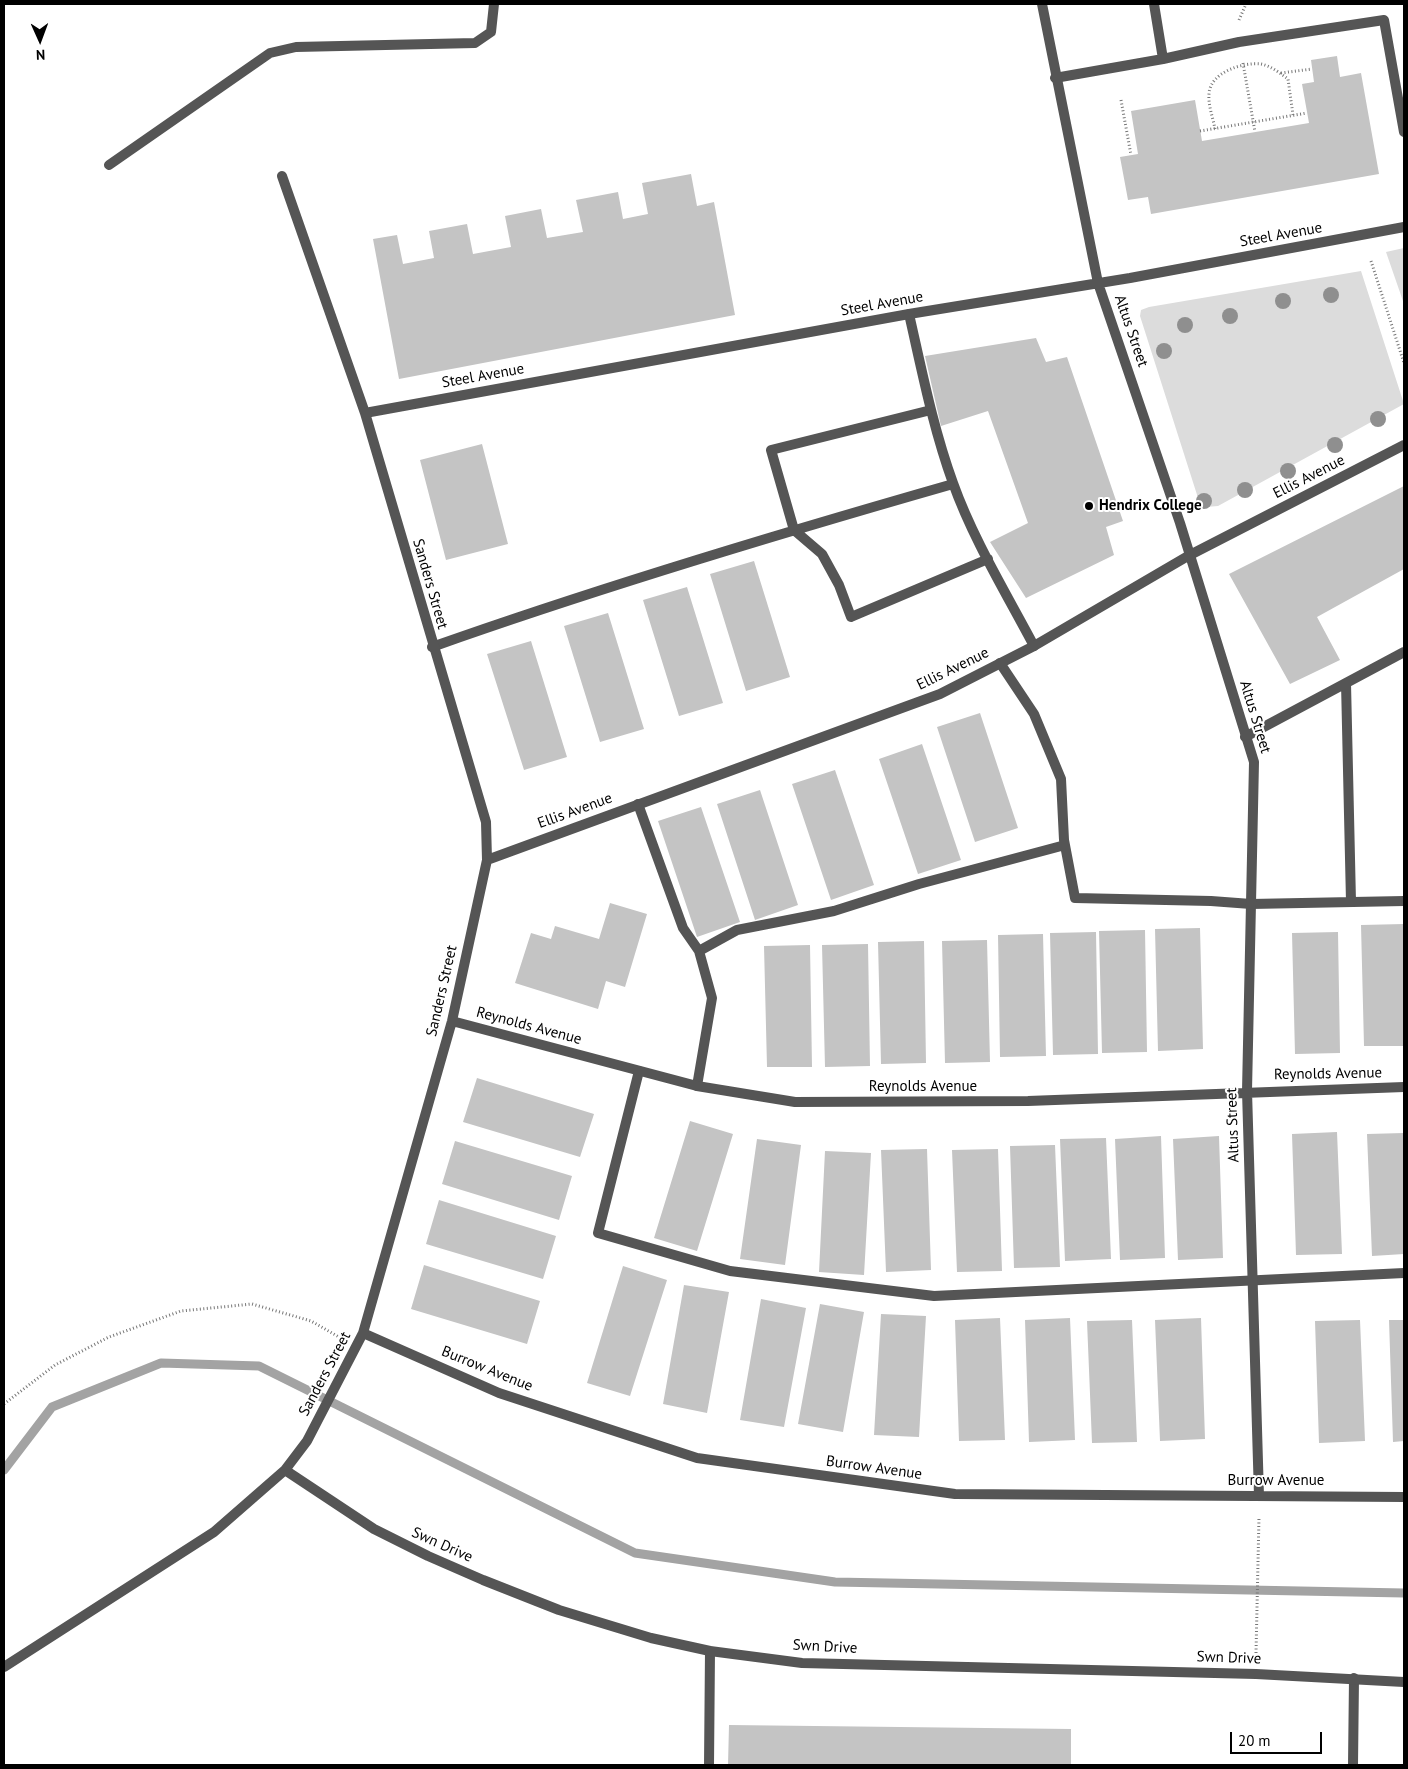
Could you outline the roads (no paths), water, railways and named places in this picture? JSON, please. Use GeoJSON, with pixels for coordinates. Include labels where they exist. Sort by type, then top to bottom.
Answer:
{"type":"FeatureCollection","features":[{"type":"Feature","properties":{"kind":"street"},"geometry":{"type":"LineString","coordinates":[[109,165],[270,53],[296,48],[475,43],[491,32],[494,4]]}},
{"type":"Feature","properties":{"kind":"street","name":"Altus Street"},"geometry":{"type":"LineString","coordinates":[[1042,4],[1055,78],[1098,283],[1134,385],[1254,762],[1246,1092],[1254,1279],[1259,1496]]}},
{"type":"Feature","properties":{"kind":"street"},"geometry":{"type":"LineString","coordinates":[[1154,4],[1163,59]]}},
{"type":"Feature","properties":{"kind":"street"},"geometry":{"type":"LineString","coordinates":[[1055,78],[1163,59],[1239,42],[1384,20],[1404,132]]}},
{"type":"Feature","properties":{"kind":"street","name":"Sanders Street"},"geometry":{"type":"LineString","coordinates":[[4,1667],[214,1532],[285,1470],[307,1441],[363,1333],[452,1021],[487,860],[486,822],[432,647],[365,413],[282,176]]}},
{"type":"Feature","properties":{"kind":"street","name":"Steel Avenue"},"geometry":{"type":"LineString","coordinates":[[365,413],[909,314],[1098,283],[1404,228]]}},
{"type":"Feature","properties":{"kind":"street"},"geometry":{"type":"LineString","coordinates":[[909,314],[931,410],[953,484],[988,559],[1034,646]]}},
{"type":"Feature","properties":{"kind":"street"},"geometry":{"type":"LineString","coordinates":[[931,410],[771,450],[794,530],[822,554],[839,585],[851,617],[988,559]]}},
{"type":"Feature","properties":{"kind":"street","name":"Ellis Avenue"},"geometry":{"type":"LineString","coordinates":[[487,860],[940,694],[1034,646],[1188,556],[1404,445]]}},
{"type":"Feature","properties":{"kind":"street"},"geometry":{"type":"LineString","coordinates":[[432,647],[560,602],[794,530],[953,484]]}},
{"type":"Feature","properties":{"kind":"street"},"geometry":{"type":"LineString","coordinates":[[1245,736],[1404,652]]}},
{"type":"Feature","properties":{"kind":"street"},"geometry":{"type":"LineString","coordinates":[[1000,663],[1034,714],[1061,779],[1064,845],[1075,898],[1211,901],[1250,904],[1404,901]]}},
{"type":"Feature","properties":{"kind":"street"},"geometry":{"type":"LineString","coordinates":[[1346,683],[1351,902]]}},
{"type":"Feature","properties":{"kind":"street"},"geometry":{"type":"LineString","coordinates":[[638,804],[683,928],[700,951],[712,998],[697,1086]]}},
{"type":"Feature","properties":{"kind":"street"},"geometry":{"type":"LineString","coordinates":[[700,951],[738,930],[834,911],[918,884],[1064,845]]}},
{"type":"Feature","properties":{"kind":"street","name":"Reynolds Avenue"},"geometry":{"type":"LineString","coordinates":[[452,1021],[697,1086],[795,1102],[1028,1101],[1404,1087]]}},
{"type":"Feature","properties":{"kind":"street"},"geometry":{"type":"LineString","coordinates":[[639,1071],[598,1234],[730,1271],[934,1296],[1404,1272]]}},
{"type":"Feature","properties":{"kind":"street","name":"Burrow Avenue"},"geometry":{"type":"LineString","coordinates":[[363,1333],[498,1393],[697,1458],[955,1494],[1404,1497]]}},
{"type":"Feature","properties":{"kind":"street","name":"Swn Drive"},"geometry":{"type":"LineString","coordinates":[[285,1470],[374,1529],[428,1556],[483,1580],[577,1616],[651,1638],[710,1651],[802,1663],[1256,1674],[1404,1682]]}},
{"type":"Feature","properties":{"kind":"street"},"geometry":{"type":"LineString","coordinates":[[709,1765],[710,1651]]}},
{"type":"Feature","properties":{"kind":"street"},"geometry":{"type":"LineString","coordinates":[[1353,1765],[1354,1678]]}},
{"type":"Feature","properties":{"kind":"waterway"},"geometry":{"type":"LineString","coordinates":[[4,1470],[52,1407],[161,1363],[259,1366],[635,1553],[835,1582],[1404,1593]]}},
{"type":"Feature","properties":{"kind":"place","name":"Hendrix College"},"geometry":{"type":"Point","coordinates":[1089,506]}}]}
